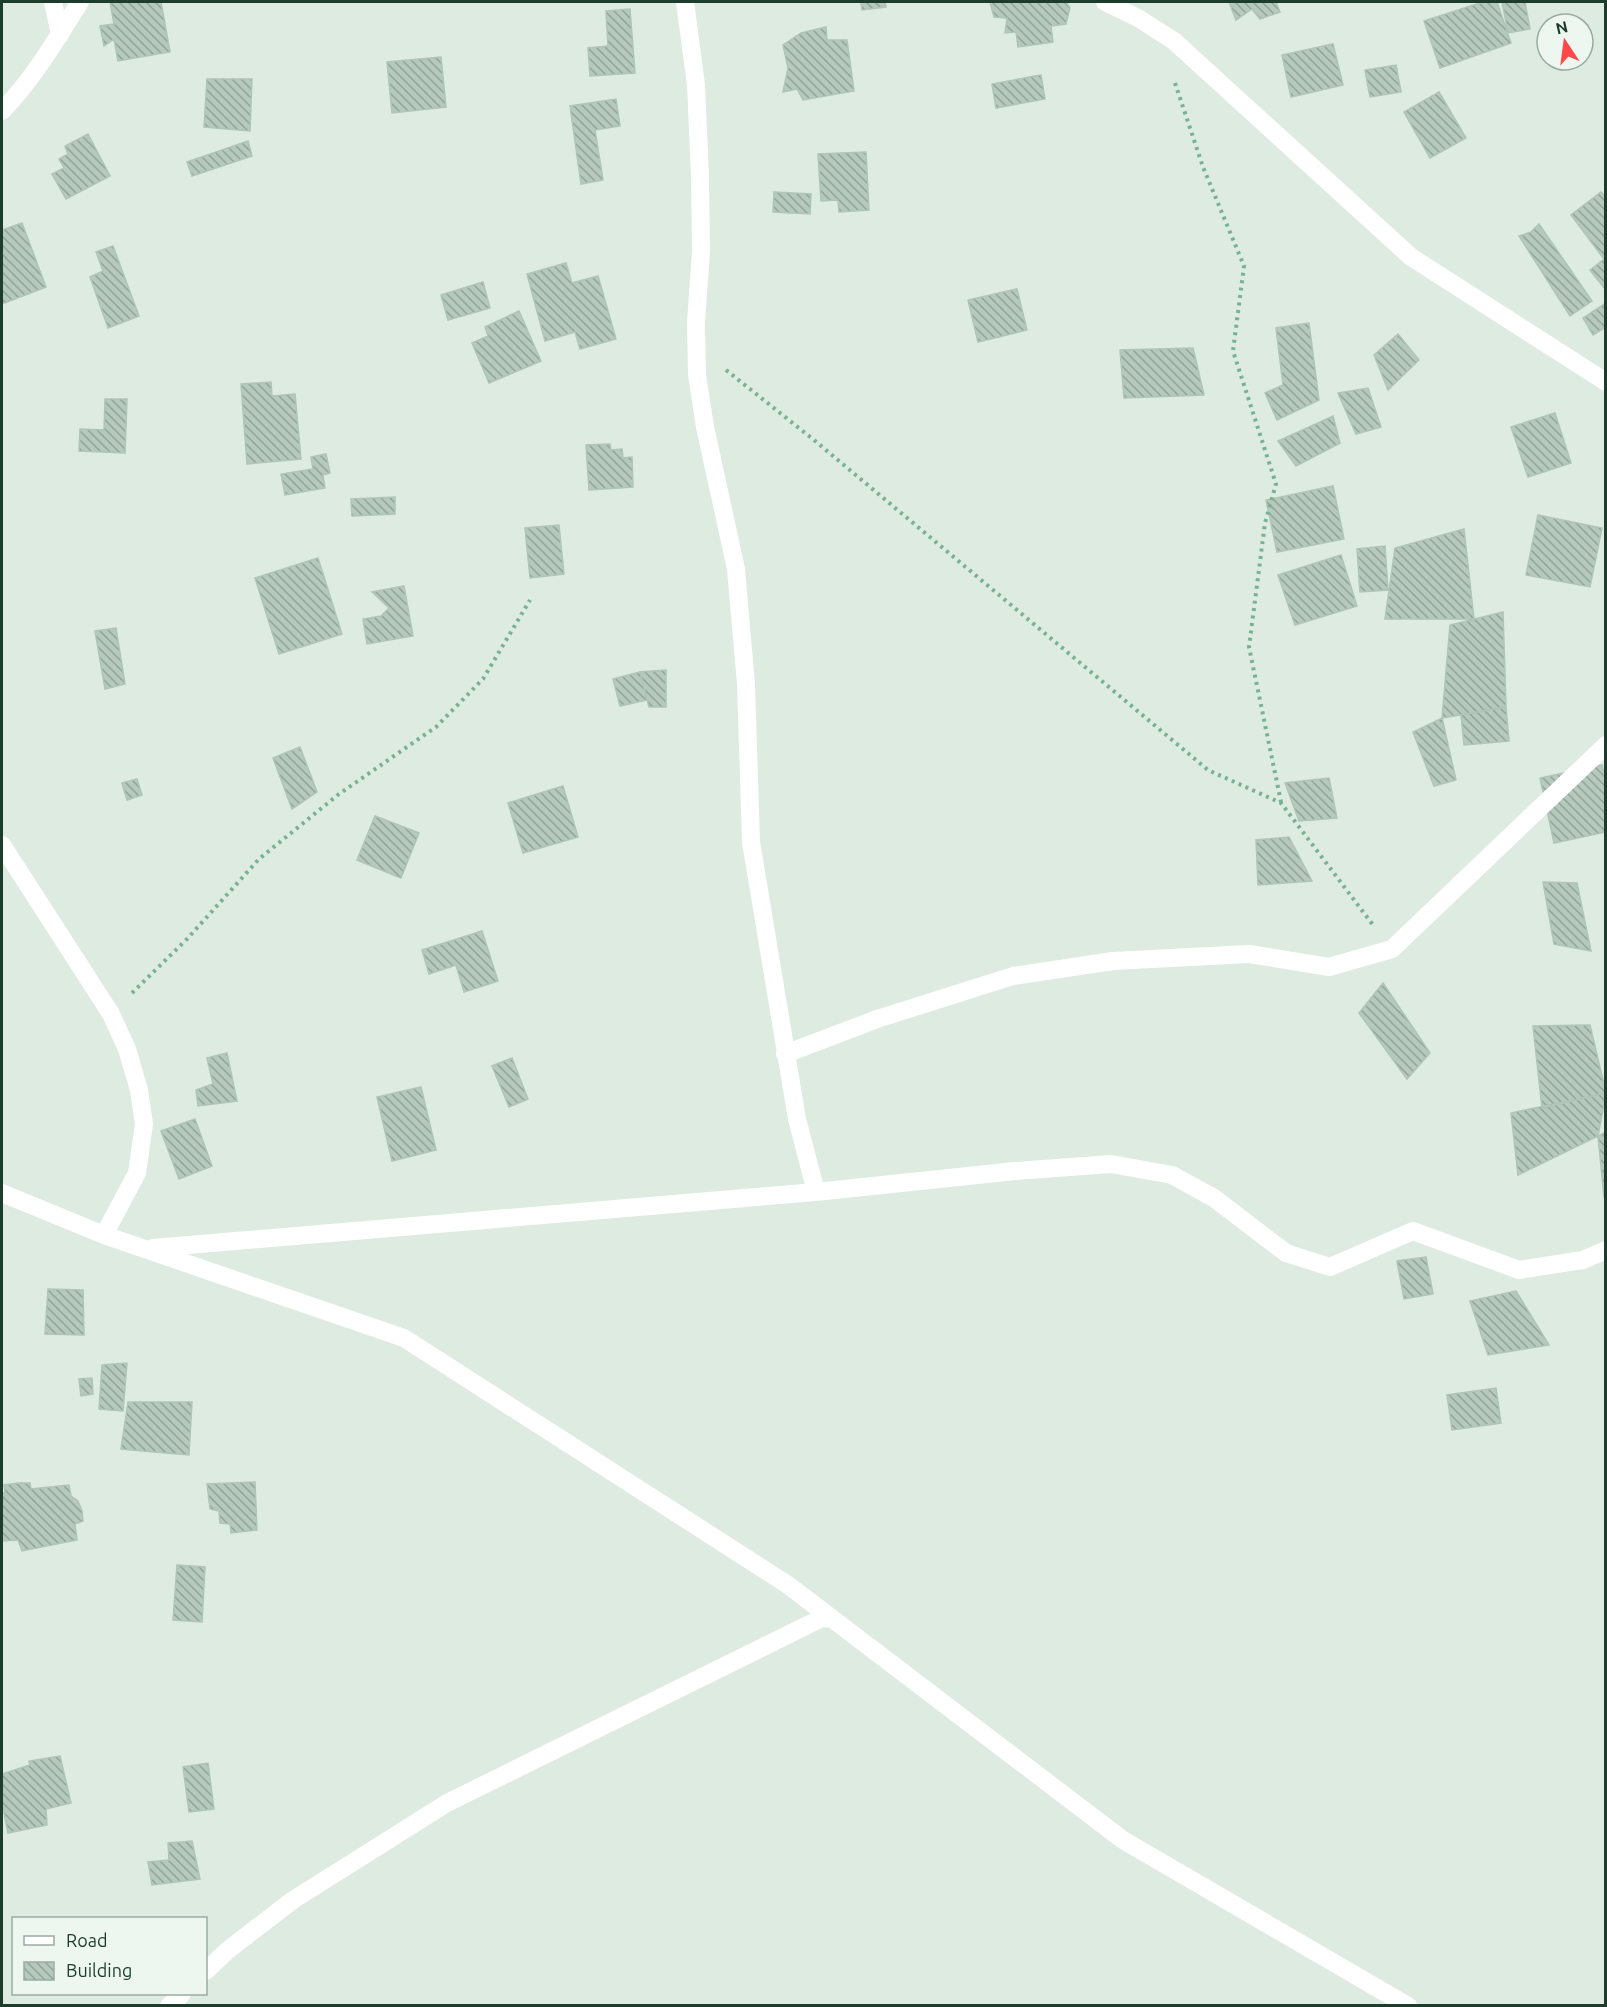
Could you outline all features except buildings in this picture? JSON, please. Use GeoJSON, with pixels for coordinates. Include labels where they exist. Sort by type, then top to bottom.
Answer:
{"type":"FeatureCollection","features":[{"type":"Feature","properties":{"kind":"street"},"geometry":{"type":"LineString","coordinates":[[53,2],[60,35]]}},
{"type":"Feature","properties":{"kind":"street"},"geometry":{"type":"LineString","coordinates":[[2,111],[23,89],[80,2]]}},
{"type":"Feature","properties":{"kind":"street"},"geometry":{"type":"LineString","coordinates":[[685,2],[696,85],[700,176],[701,251],[696,323],[697,375],[705,427],[736,569],[746,684],[751,842],[797,1119],[816,1192]]}},
{"type":"Feature","properties":{"kind":"street"},"geometry":{"type":"LineString","coordinates":[[1105,2],[1138,18],[1174,41],[1411,257],[1605,382]]}},
{"type":"Feature","properties":{"kind":"street"},"geometry":{"type":"LineString","coordinates":[[785,1054],[877,1019],[1013,976],[1113,961],[1249,954],[1329,967],[1392,949],[1605,745]]}},
{"type":"Feature","properties":{"kind":"street"},"geometry":{"type":"LineString","coordinates":[[2,845],[111,1014],[127,1049],[139,1090],[144,1124],[137,1173],[104,1235]]}},
{"type":"Feature","properties":{"kind":"street"},"geometry":{"type":"LineString","coordinates":[[145,1249],[816,1192],[1015,1171],[1111,1164],[1172,1174],[1214,1198],[1286,1253],[1330,1267],[1413,1232],[1519,1270],[1583,1260],[1605,1250]]}},
{"type":"Feature","properties":{"kind":"street"},"geometry":{"type":"LineString","coordinates":[[2,1192],[104,1235],[404,1338],[788,1585],[1123,1840],[1408,2006]]}},
{"type":"Feature","properties":{"kind":"street"},"geometry":{"type":"LineString","coordinates":[[207,1970],[228,1950],[293,1900],[447,1803],[822,1618],[833,1619]]}},
{"type":"Feature","properties":{"kind":"street"},"geometry":{"type":"LineString","coordinates":[[169,2006],[181,1995]]}},
{"type":"Feature","properties":{"kind":"path"},"geometry":{"type":"LineString","coordinates":[[1173,77],[1203,167],[1244,266],[1233,351],[1276,484],[1265,523],[1249,647],[1281,803],[1392,949]]}},
{"type":"Feature","properties":{"kind":"path"},"geometry":{"type":"LineString","coordinates":[[696,346],[814,440],[1208,770],[1281,803]]}},
{"type":"Feature","properties":{"kind":"path"},"geometry":{"type":"LineString","coordinates":[[111,1014],[188,938],[259,859],[339,794],[436,727],[483,679],[530,600]]}}]}
